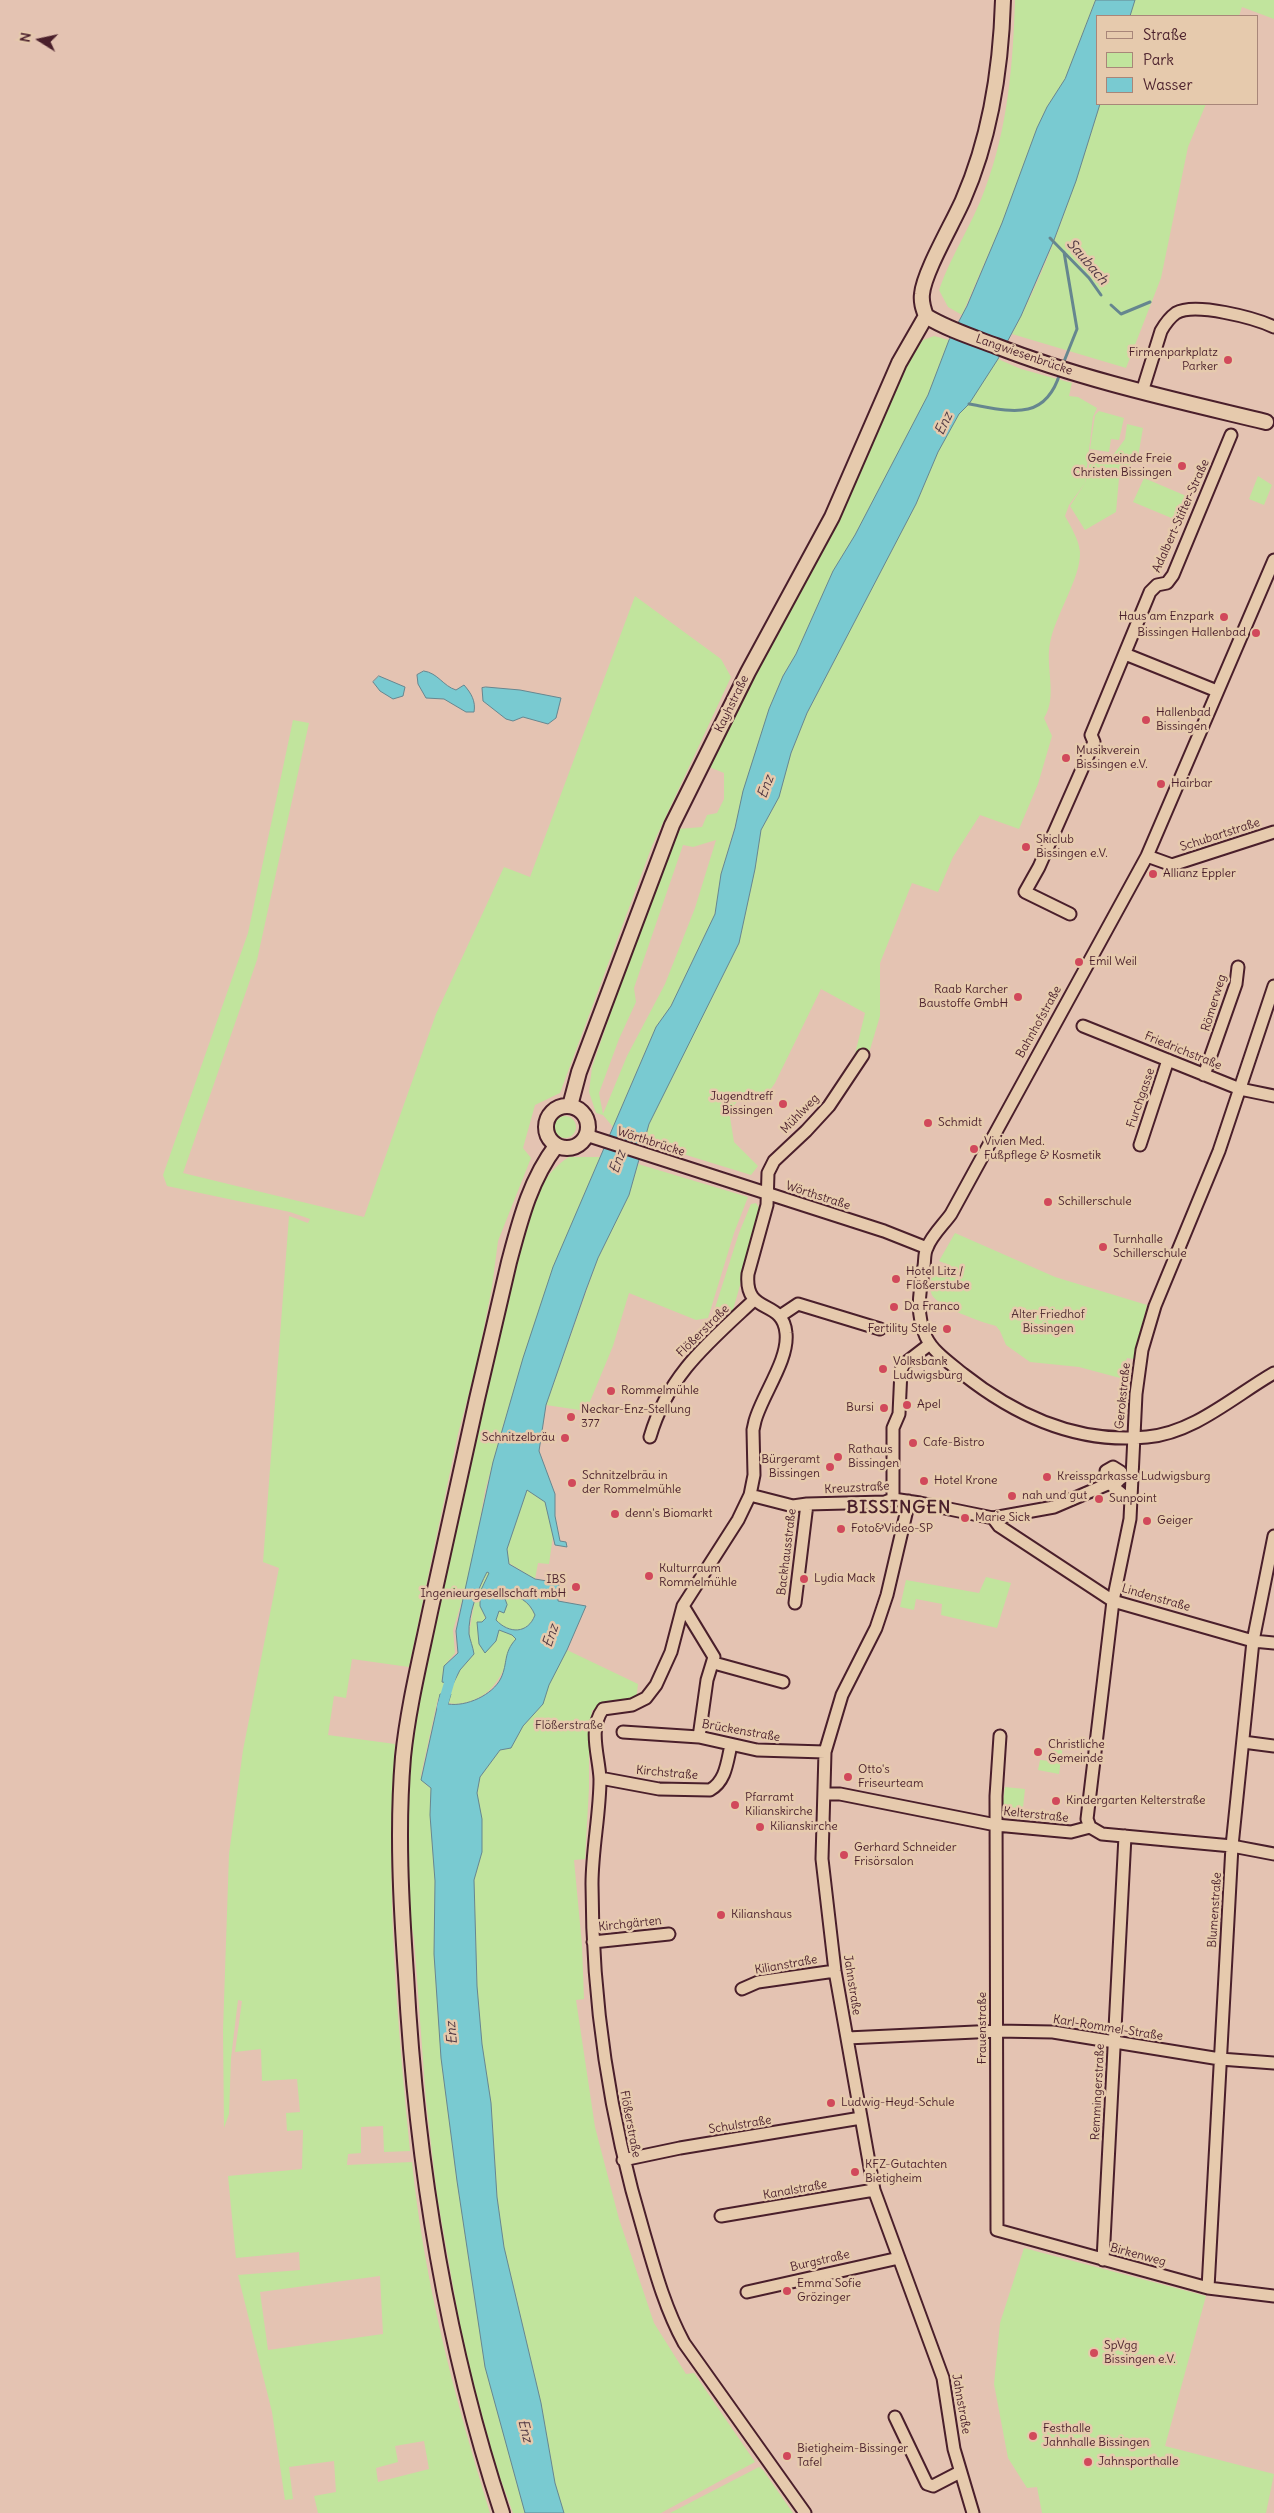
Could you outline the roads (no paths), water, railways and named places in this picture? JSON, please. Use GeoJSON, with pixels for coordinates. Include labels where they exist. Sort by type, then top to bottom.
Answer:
{"type":"FeatureCollection","features":[{"type":"Feature","properties":{"kind":"main road"},"geometry":{"type":"LineString","coordinates":[[929,318],[922,304],[925,282],[963,200],[985,139],[998,72],[1003,0]]}},
{"type":"Feature","properties":{"kind":"main road","name":"Langwiesenbrücke"},"geometry":{"type":"LineString","coordinates":[[929,318],[1009,351],[1117,386],[1266,422]]}},
{"type":"Feature","properties":{"kind":"main road","name":"Kayhstraße"},"geometry":{"type":"LineString","coordinates":[[570,1106],[579,1072],[672,825],[748,672],[832,517],[899,363],[929,318]]}},
{"type":"Feature","properties":{"kind":"main road"},"geometry":{"type":"LineString","coordinates":[[570,1106],[576,1108],[585,1117],[590,1136],[577,1146],[570,1148],[556,1146],[549,1140],[546,1124],[554,1110],[570,1106]]}},
{"type":"Feature","properties":{"kind":"main road"},"geometry":{"type":"LineString","coordinates":[[502,2513],[487,2468],[456,2350],[438,2270],[420,2151],[404,1939],[401,1844],[403,1766],[408,1721],[420,1660],[499,1302],[530,1191],[543,1165],[556,1146]]}},
{"type":"Feature","properties":{"kind":"street"},"geometry":{"type":"LineString","coordinates":[[1142,392],[1161,331],[1166,322],[1177,313],[1194,310],[1227,313],[1274,327]]}},
{"type":"Feature","properties":{"kind":"street","name":"Adalbert-Stifter-Straße"},"geometry":{"type":"LineString","coordinates":[[1070,914],[1025,892],[1094,742],[1091,735],[1150,592],[1156,584],[1167,583],[1173,575],[1231,434]]}},
{"type":"Feature","properties":{"kind":"street","name":"Bahnhofstraße"},"geometry":{"type":"LineString","coordinates":[[930,1344],[921,1324],[919,1307],[927,1248],[951,1214],[1147,856],[1274,560]]}},
{"type":"Feature","properties":{"kind":"street"},"geometry":{"type":"LineString","coordinates":[[1125,654],[1217,691]]}},
{"type":"Feature","properties":{"kind":"street","name":"Schubartstraße"},"geometry":{"type":"LineString","coordinates":[[1147,856],[1172,865],[1274,832]]}},
{"type":"Feature","properties":{"kind":"street","name":"Römerweg"},"geometry":{"type":"LineString","coordinates":[[1204,1075],[1236,984],[1238,967]]}},
{"type":"Feature","properties":{"kind":"street","name":"Gerokstraße"},"geometry":{"type":"LineString","coordinates":[[1090,1827],[1087,1818],[1113,1601],[1128,1533],[1136,1394],[1146,1334],[1155,1306],[1219,1151],[1274,986]]}},
{"type":"Feature","properties":{"kind":"street","name":"Friedrichstraße"},"geometry":{"type":"LineString","coordinates":[[1083,1026],[1240,1089],[1274,1096]]}},
{"type":"Feature","properties":{"kind":"street","name":"Mühlweg"},"geometry":{"type":"LineString","coordinates":[[769,1194],[768,1174],[774,1161],[806,1132],[829,1106],[863,1055]]}},
{"type":"Feature","properties":{"kind":"street","name":"Furchgasse"},"geometry":{"type":"LineString","coordinates":[[1140,1145],[1168,1060]]}},
{"type":"Feature","properties":{"kind":"street","name":"Wörthbrücke"},"geometry":{"type":"LineString","coordinates":[[590,1136],[701,1173]]}},
{"type":"Feature","properties":{"kind":"street","name":"Wörthstraße"},"geometry":{"type":"LineString","coordinates":[[701,1173],[927,1248]]}},
{"type":"Feature","properties":{"kind":"street"},"geometry":{"type":"LineString","coordinates":[[769,1194],[748,1274],[749,1294],[754,1300],[774,1310],[780,1316],[798,1304],[880,1329]]}},
{"type":"Feature","properties":{"kind":"street","name":"Flößerstraße"},"geometry":{"type":"LineString","coordinates":[[650,1437],[662,1402],[678,1376],[717,1333],[754,1300]]}},
{"type":"Feature","properties":{"kind":"street","name":"Flößerstraße"},"geometry":{"type":"LineString","coordinates":[[780,1316],[787,1335],[785,1346],[755,1421],[753,1430],[754,1475],[750,1495],[738,1520],[683,1606],[671,1652],[656,1686],[646,1698],[632,1705],[603,1709],[597,1717],[595,1734],[600,1778],[592,1879],[593,1942],[609,2089],[623,2160],[662,2295],[684,2343],[805,2513]]}},
{"type":"Feature","properties":{"kind":"street"},"geometry":{"type":"LineString","coordinates":[[892,1499],[893,1428],[899,1414],[901,1370],[904,1364],[930,1344],[947,1361],[993,1396],[1038,1420],[1088,1435],[1133,1438],[1167,1434],[1198,1421],[1274,1373]]}},
{"type":"Feature","properties":{"kind":"street","name":"Kreuzstraße"},"geometry":{"type":"LineString","coordinates":[[750,1495],[793,1506],[879,1502],[892,1499],[993,1518],[1054,1507],[1110,1483],[1112,1488],[1131,1501]]}},
{"type":"Feature","properties":{"kind":"street","name":"Jahnstraße"},"geometry":{"type":"LineString","coordinates":[[908,1501],[887,1595],[876,1628],[842,1695],[825,1752],[822,1860],[835,1971],[874,2190],[943,2378],[960,2472],[973,2513]]}},
{"type":"Feature","properties":{"kind":"street","name":"Backhausstraße"},"geometry":{"type":"LineString","coordinates":[[795,1603],[807,1504]]}},
{"type":"Feature","properties":{"kind":"street","name":"Lindenstraße"},"geometry":{"type":"LineString","coordinates":[[993,1518],[999,1526],[1113,1601],[1253,1641],[1274,1643]]}},
{"type":"Feature","properties":{"kind":"street","name":"Blumenstraße"},"geometry":{"type":"LineString","coordinates":[[1208,2288],[1232,1846],[1253,1641],[1274,1536]]}},
{"type":"Feature","properties":{"kind":"street"},"geometry":{"type":"LineString","coordinates":[[683,1606],[714,1657],[714,1663],[707,1680],[698,1737]]}},
{"type":"Feature","properties":{"kind":"street"},"geometry":{"type":"LineString","coordinates":[[714,1663],[783,1682]]}},
{"type":"Feature","properties":{"kind":"street","name":"Brückenstraße"},"geometry":{"type":"LineString","coordinates":[[623,1732],[698,1737],[731,1745],[782,1752],[825,1752]]}},
{"type":"Feature","properties":{"kind":"street","name":"Frauenstraße"},"geometry":{"type":"LineString","coordinates":[[997,2230],[996,1825],[1000,1736]]}},
{"type":"Feature","properties":{"kind":"street"},"geometry":{"type":"LineString","coordinates":[[1244,1742],[1274,1746]]}},
{"type":"Feature","properties":{"kind":"street","name":"Kirchstraße"},"geometry":{"type":"LineString","coordinates":[[600,1778],[659,1788],[710,1790],[716,1786],[723,1776],[731,1745]]}},
{"type":"Feature","properties":{"kind":"street","name":"Kelterstraße"},"geometry":{"type":"LineString","coordinates":[[824,1794],[840,1794],[996,1825],[1071,1832],[1090,1827],[1102,1834],[1232,1846],[1274,1854]]}},
{"type":"Feature","properties":{"kind":"street","name":"Remmingerstraße"},"geometry":{"type":"LineString","coordinates":[[1103,2260],[1125,1836]]}},
{"type":"Feature","properties":{"kind":"street","name":"Kirchgärten"},"geometry":{"type":"LineString","coordinates":[[593,1942],[669,1934]]}},
{"type":"Feature","properties":{"kind":"street","name":"Kilianstraße"},"geometry":{"type":"LineString","coordinates":[[742,1989],[758,1982],[835,1971]]}},
{"type":"Feature","properties":{"kind":"street","name":"Karl-Rommel-Straße"},"geometry":{"type":"LineString","coordinates":[[847,2038],[997,2031],[1054,2032],[1115,2044],[1220,2059],[1274,2063]]}},
{"type":"Feature","properties":{"kind":"street","name":"Schulstraße"},"geometry":{"type":"LineString","coordinates":[[623,2160],[680,2148],[861,2118]]}},
{"type":"Feature","properties":{"kind":"street","name":"Kanalstraße"},"geometry":{"type":"LineString","coordinates":[[721,2216],[874,2190]]}},
{"type":"Feature","properties":{"kind":"street","name":"Birkenweg"},"geometry":{"type":"LineString","coordinates":[[997,2230],[1208,2288],[1274,2296]]}},
{"type":"Feature","properties":{"kind":"street","name":"Burgstraße"},"geometry":{"type":"LineString","coordinates":[[747,2292],[899,2258]]}},
{"type":"Feature","properties":{"kind":"street"},"geometry":{"type":"LineString","coordinates":[[896,2417],[927,2484],[933,2486],[960,2472]]}},
{"type":"Feature","properties":{"kind":"water","name":"Enz"},"geometry":{"type":"Polygon","coordinates":[[[1096,0],[1135,0],[1130,15],[1096,15],[1096,105],[1100,105],[1076,181],[1054,240],[1021,316],[998,359],[969,404],[959,414],[938,452],[916,504],[807,713],[791,753],[779,797],[761,830],[755,869],[739,943],[649,1124],[629,1195],[598,1258],[586,1290],[546,1405],[539,1451],[555,1494],[555,1516],[560,1541],[566,1542],[567,1547],[555,1545],[545,1502],[527,1490],[507,1549],[509,1564],[535,1579],[559,1583],[558,1601],[586,1606],[549,1685],[543,1704],[523,1726],[511,1748],[500,1750],[480,1777],[477,1793],[482,1819],[482,1852],[474,1880],[477,1986],[482,2044],[491,2103],[497,2197],[504,2247],[541,2403],[555,2483],[564,2513],[525,2513],[485,2367],[457,2181],[441,2058],[434,1954],[435,1881],[430,1815],[431,1788],[421,1780],[440,1694],[451,1694],[448,1704],[463,1704],[471,1702],[492,1690],[501,1678],[507,1654],[516,1639],[512,1635],[499,1630],[496,1641],[485,1653],[479,1644],[477,1622],[482,1622],[486,1618],[480,1606],[480,1598],[481,1590],[489,1573],[487,1572],[477,1594],[470,1618],[469,1634],[474,1654],[460,1670],[453,1684],[442,1682],[444,1666],[458,1653],[456,1631],[493,1462],[523,1358],[553,1267],[656,1027],[671,1006],[715,914],[721,874],[735,828],[743,791],[769,709],[783,676],[796,654],[833,571],[855,535],[928,395],[949,340],[967,306],[1002,223],[1037,128],[1047,107],[1065,79],[1096,0]],[[504,1595],[507,1605],[504,1613],[499,1611],[496,1620],[501,1625],[512,1630],[523,1629],[528,1626],[535,1615],[527,1603],[519,1598],[504,1595]]]}},
{"type":"Feature","properties":{"kind":"water"},"geometry":{"type":"Polygon","coordinates":[[[424,671],[433,674],[447,686],[456,690],[464,685],[472,697],[474,712],[466,712],[444,699],[426,698],[418,684],[417,675],[424,671]]]}},
{"type":"Feature","properties":{"kind":"water"},"geometry":{"type":"Polygon","coordinates":[[[379,676],[405,687],[403,696],[393,699],[380,691],[373,682],[379,676]]]}},
{"type":"Feature","properties":{"kind":"water"},"geometry":{"type":"Polygon","coordinates":[[[482,688],[520,690],[561,698],[556,718],[548,724],[523,717],[513,721],[506,719],[483,701],[482,688]]]}},
{"type":"Feature","properties":{"kind":"waterway","name":"Saubach"},"geometry":{"type":"LineString","coordinates":[[1050,238],[1089,278],[1101,295]]}},
{"type":"Feature","properties":{"kind":"waterway"},"geometry":{"type":"LineString","coordinates":[[1063,364],[1077,329],[1064,252]]}},
{"type":"Feature","properties":{"kind":"waterway","name":"Saubach"},"geometry":{"type":"LineString","coordinates":[[1111,305],[1121,314],[1150,302]]}},
{"type":"Feature","properties":{"kind":"waterway"},"geometry":{"type":"LineString","coordinates":[[969,404],[1011,410],[1024,410],[1035,407],[1045,400],[1053,389],[1060,373]]}},
{"type":"Feature","properties":{"kind":"waterway"},"geometry":{"type":"LineString","coordinates":[[442,1707],[452,1673]]}},
{"type":"Feature","properties":{"kind":"place","name":"Firmenparkplatz Parker"},"geometry":{"type":"Point","coordinates":[1228,360]}},
{"type":"Feature","properties":{"kind":"place","name":"Gemeinde Freie Christen Bissingen"},"geometry":{"type":"Point","coordinates":[1182,466]}},
{"type":"Feature","properties":{"kind":"place","name":"Haus am Enzpark"},"geometry":{"type":"Point","coordinates":[1224,617]}},
{"type":"Feature","properties":{"kind":"place","name":"Bissingen Hallenbad"},"geometry":{"type":"Point","coordinates":[1256,633]}},
{"type":"Feature","properties":{"kind":"place","name":"Hallenbad Bissingen"},"geometry":{"type":"Point","coordinates":[1146,720]}},
{"type":"Feature","properties":{"kind":"place","name":"Musikverein Bissingen e.V."},"geometry":{"type":"Point","coordinates":[1066,758]}},
{"type":"Feature","properties":{"kind":"place","name":"Hairbar"},"geometry":{"type":"Point","coordinates":[1161,784]}},
{"type":"Feature","properties":{"kind":"place","name":"Skiclub Bissingen e.V."},"geometry":{"type":"Point","coordinates":[1026,847]}},
{"type":"Feature","properties":{"kind":"place","name":"Allianz Eppler"},"geometry":{"type":"Point","coordinates":[1153,874]}},
{"type":"Feature","properties":{"kind":"place","name":"Emil Weil"},"geometry":{"type":"Point","coordinates":[1079,962]}},
{"type":"Feature","properties":{"kind":"place","name":"Raab Karcher Baustoffe GmbH"},"geometry":{"type":"Point","coordinates":[1018,997]}},
{"type":"Feature","properties":{"kind":"place","name":"Jugendtreff Bissingen"},"geometry":{"type":"Point","coordinates":[783,1104]}},
{"type":"Feature","properties":{"kind":"place","name":"Schmidt"},"geometry":{"type":"Point","coordinates":[928,1123]}},
{"type":"Feature","properties":{"kind":"place","name":"Vivien Med. Fußpflege & Kosmetik"},"geometry":{"type":"Point","coordinates":[974,1149]}},
{"type":"Feature","properties":{"kind":"place","name":"Schillerschule"},"geometry":{"type":"Point","coordinates":[1048,1202]}},
{"type":"Feature","properties":{"kind":"place","name":"Turnhalle Schillerschule"},"geometry":{"type":"Point","coordinates":[1103,1247]}},
{"type":"Feature","properties":{"kind":"place","name":"Hotel Litz / Flößerstube"},"geometry":{"type":"Point","coordinates":[896,1279]}},
{"type":"Feature","properties":{"kind":"place","name":"Da Franco"},"geometry":{"type":"Point","coordinates":[894,1307]}},
{"type":"Feature","properties":{"kind":"place","name":"Fertility Stele"},"geometry":{"type":"Point","coordinates":[947,1329]}},
{"type":"Feature","properties":{"kind":"place","name":"Volksbank Ludwigsburg"},"geometry":{"type":"Point","coordinates":[883,1369]}},
{"type":"Feature","properties":{"kind":"place","name":"Rommelmühle"},"geometry":{"type":"Point","coordinates":[611,1391]}},
{"type":"Feature","properties":{"kind":"place","name":"Apel"},"geometry":{"type":"Point","coordinates":[907,1405]}},
{"type":"Feature","properties":{"kind":"place","name":"Bursi"},"geometry":{"type":"Point","coordinates":[884,1408]}},
{"type":"Feature","properties":{"kind":"place","name":"Neckar-Enz-Stellung 377"},"geometry":{"type":"Point","coordinates":[571,1417]}},
{"type":"Feature","properties":{"kind":"place","name":"Schnitzelbräu"},"geometry":{"type":"Point","coordinates":[565,1438]}},
{"type":"Feature","properties":{"kind":"place","name":"Cafe-Bistro"},"geometry":{"type":"Point","coordinates":[913,1443]}},
{"type":"Feature","properties":{"kind":"place","name":"Rathaus Bissingen"},"geometry":{"type":"Point","coordinates":[838,1457]}},
{"type":"Feature","properties":{"kind":"place","name":"Bürgeramt Bissingen"},"geometry":{"type":"Point","coordinates":[830,1467]}},
{"type":"Feature","properties":{"kind":"place","name":"Kreissparkasse Ludwigsburg"},"geometry":{"type":"Point","coordinates":[1047,1477]}},
{"type":"Feature","properties":{"kind":"place","name":"Hotel Krone"},"geometry":{"type":"Point","coordinates":[924,1481]}},
{"type":"Feature","properties":{"kind":"place","name":"Schnitzelbräu in der Rommelmühle"},"geometry":{"type":"Point","coordinates":[572,1483]}},
{"type":"Feature","properties":{"kind":"place","name":"nah und gut"},"geometry":{"type":"Point","coordinates":[1012,1496]}},
{"type":"Feature","properties":{"kind":"place","name":"Sunpoint"},"geometry":{"type":"Point","coordinates":[1099,1499]}},
{"type":"Feature","properties":{"kind":"place","name":"denn's Biomarkt"},"geometry":{"type":"Point","coordinates":[615,1514]}},
{"type":"Feature","properties":{"kind":"place","name":"Marie Sick"},"geometry":{"type":"Point","coordinates":[965,1518]}},
{"type":"Feature","properties":{"kind":"place","name":"Geiger"},"geometry":{"type":"Point","coordinates":[1147,1521]}},
{"type":"Feature","properties":{"kind":"place","name":"Foto&Video-SP"},"geometry":{"type":"Point","coordinates":[841,1529]}},
{"type":"Feature","properties":{"kind":"place","name":"Kulturraum Rommelmühle"},"geometry":{"type":"Point","coordinates":[649,1576]}},
{"type":"Feature","properties":{"kind":"place","name":"Lydia Mack"},"geometry":{"type":"Point","coordinates":[804,1579]}},
{"type":"Feature","properties":{"kind":"place","name":"IBS Ingenieurgesellschaft mbH"},"geometry":{"type":"Point","coordinates":[576,1587]}},
{"type":"Feature","properties":{"kind":"place","name":"Christliche Gemeinde"},"geometry":{"type":"Point","coordinates":[1038,1752]}},
{"type":"Feature","properties":{"kind":"place","name":"Otto's Friseurteam"},"geometry":{"type":"Point","coordinates":[848,1777]}},
{"type":"Feature","properties":{"kind":"place","name":"Kindergarten Kelterstraße"},"geometry":{"type":"Point","coordinates":[1056,1801]}},
{"type":"Feature","properties":{"kind":"place","name":"Pfarramt Kilianskirche"},"geometry":{"type":"Point","coordinates":[735,1805]}},
{"type":"Feature","properties":{"kind":"place","name":"Kilianskirche"},"geometry":{"type":"Point","coordinates":[760,1827]}},
{"type":"Feature","properties":{"kind":"place","name":"Gerhard Schneider Frisörsalon"},"geometry":{"type":"Point","coordinates":[844,1855]}},
{"type":"Feature","properties":{"kind":"place","name":"Kilianshaus"},"geometry":{"type":"Point","coordinates":[721,1915]}},
{"type":"Feature","properties":{"kind":"place","name":"Ludwig-Heyd-Schule"},"geometry":{"type":"Point","coordinates":[831,2103]}},
{"type":"Feature","properties":{"kind":"place","name":"KFZ-Gutachten Bietigheim"},"geometry":{"type":"Point","coordinates":[855,2172]}},
{"type":"Feature","properties":{"kind":"place","name":"Emma Sofie Grözinger"},"geometry":{"type":"Point","coordinates":[787,2291]}},
{"type":"Feature","properties":{"kind":"place","name":"SpVgg Bissingen e.V."},"geometry":{"type":"Point","coordinates":[1094,2353]}},
{"type":"Feature","properties":{"kind":"place","name":"Festhalle Jahnhalle Bissingen"},"geometry":{"type":"Point","coordinates":[1033,2436]}},
{"type":"Feature","properties":{"kind":"place","name":"Bietigheim-Bissinger Tafel"},"geometry":{"type":"Point","coordinates":[787,2456]}},
{"type":"Feature","properties":{"kind":"place","name":"Jahnsporthalle"},"geometry":{"type":"Point","coordinates":[1088,2462]}},
{"type":"Feature","properties":{"kind":"district","name":"BISSINGEN"},"geometry":{"type":"Point","coordinates":[899,1508]}},
{"type":"Feature","properties":{"kind":"park label","name":"Alter Friedhof Bissingen"},"geometry":{"type":"Point","coordinates":[1048,1322]}}]}
